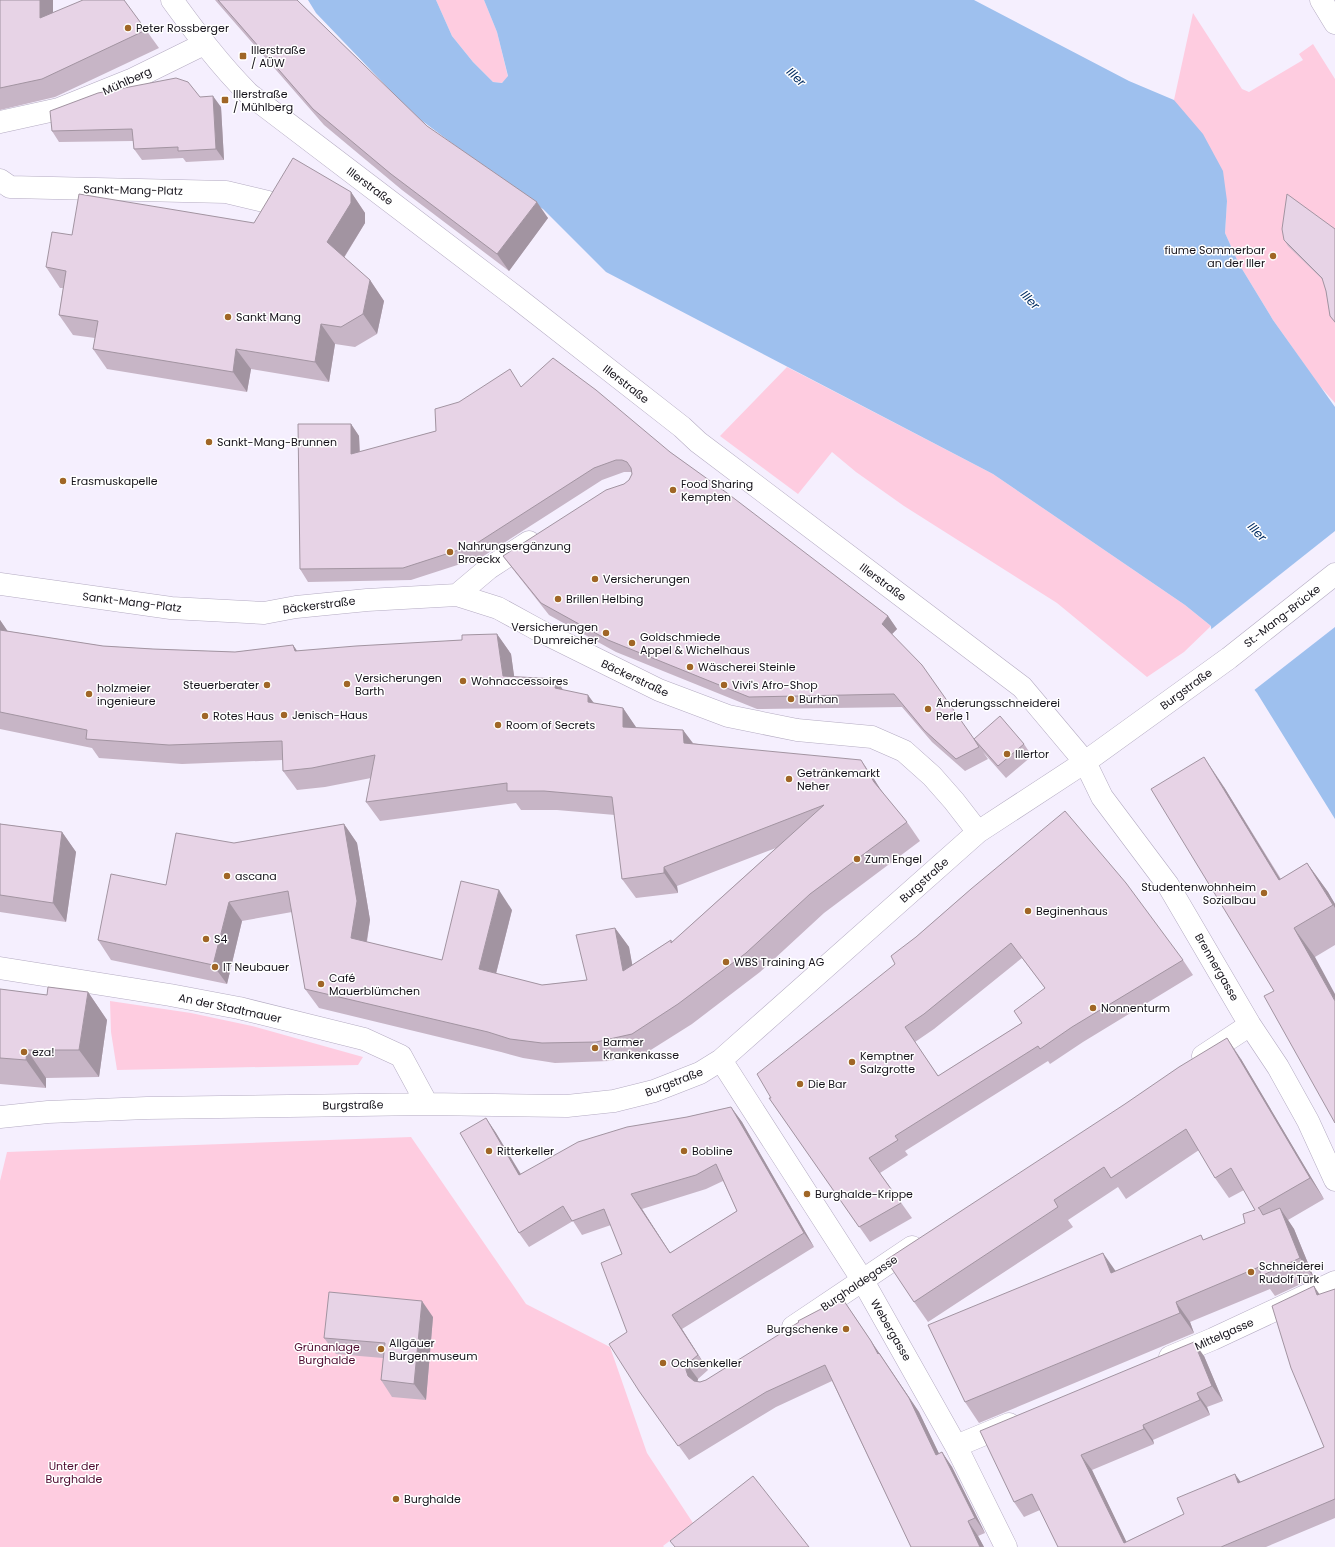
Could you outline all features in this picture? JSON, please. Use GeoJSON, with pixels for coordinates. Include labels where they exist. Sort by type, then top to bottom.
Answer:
{"type":"FeatureCollection","features":[{"type":"Feature","properties":{"kind":"street","name":"Illerstraße"},"geometry":{"type":"LineString","coordinates":[[172,0],[204,44],[229,74],[249,94],[517,298],[682,427],[698,442],[1022,686],[1086,762]]}},
{"type":"Feature","properties":{"kind":"street"},"geometry":{"type":"LineString","coordinates":[[1321,0],[1335,24]]}},
{"type":"Feature","properties":{"kind":"street","name":"Mühlberg"},"geometry":{"type":"LineString","coordinates":[[0,122],[59,109],[131,80],[204,44]]}},
{"type":"Feature","properties":{"kind":"street","name":"Sankt-Mang-Platz"},"geometry":{"type":"LineString","coordinates":[[0,180],[10,187],[226,192],[268,202]]}},
{"type":"Feature","properties":{"kind":"street"},"geometry":{"type":"LineString","coordinates":[[457,595],[489,568],[549,530]]}},
{"type":"Feature","properties":{"kind":"street","name":"St.-Mang-Brücke"},"geometry":{"type":"LineString","coordinates":[[1229,658],[1335,574]]}},
{"type":"Feature","properties":{"kind":"street","name":"Sankt-Mang-Platz"},"geometry":{"type":"LineString","coordinates":[[0,584],[171,608],[264,613]]}},
{"type":"Feature","properties":{"kind":"street","name":"Bäckerstraße"},"geometry":{"type":"LineString","coordinates":[[264,613],[296,607],[367,600],[457,595],[498,608],[540,631],[659,690],[728,716],[797,730],[872,737],[904,751],[932,776],[950,796],[978,832]]}},
{"type":"Feature","properties":{"kind":"street","name":"Burgstraße"},"geometry":{"type":"LineString","coordinates":[[0,1117],[48,1112],[146,1108],[427,1104],[567,1106],[614,1101],[654,1091],[700,1073],[722,1060],[978,832],[1086,762],[1229,658]]}},
{"type":"Feature","properties":{"kind":"street","name":"Brennergasse"},"geometry":{"type":"LineString","coordinates":[[1086,762],[1102,797],[1168,885],[1250,1025],[1278,1068],[1308,1121],[1335,1180]]}},
{"type":"Feature","properties":{"kind":"street","name":"An der Stadtmauer"},"geometry":{"type":"LineString","coordinates":[[0,968],[170,995],[239,1008],[364,1038],[401,1056],[427,1104]]}},
{"type":"Feature","properties":{"kind":"street"},"geometry":{"type":"LineString","coordinates":[[1184,1068],[1250,1025]]}},
{"type":"Feature","properties":{"kind":"street","name":"Webergasse"},"geometry":{"type":"LineString","coordinates":[[722,1060],[863,1281],[956,1446],[1006,1547]]}},
{"type":"Feature","properties":{"kind":"street","name":"Burghaldegasse"},"geometry":{"type":"LineString","coordinates":[[780,1337],[927,1238]]}},
{"type":"Feature","properties":{"kind":"street","name":"Mittelgasse"},"geometry":{"type":"LineString","coordinates":[[1155,1364],[1214,1339],[1335,1282]]}},
{"type":"Feature","properties":{"kind":"street"},"geometry":{"type":"LineString","coordinates":[[956,1446],[1030,1415]]}},
{"type":"Feature","properties":{"kind":"green space"},"geometry":{"type":"Polygon","coordinates":[[[436,0],[484,0],[497,32],[508,77],[502,83],[493,82],[473,62],[452,36],[436,0]]]}},
{"type":"Feature","properties":{"kind":"green space"},"geometry":{"type":"Polygon","coordinates":[[[1193,13],[1242,89],[1249,92],[1303,60],[1299,54],[1313,44],[1335,79],[1335,403],[1319,385],[1273,320],[1239,264],[1225,233],[1227,201],[1174,100],[1193,13]]]}},
{"type":"Feature","properties":{"kind":"green space"},"geometry":{"type":"Polygon","coordinates":[[[787,367],[993,474],[1185,605],[1211,626],[1184,652],[1147,677],[1057,603],[904,506],[856,472],[832,452],[798,494],[720,436],[787,367]]]}},
{"type":"Feature","properties":{"kind":"green space"},"geometry":{"type":"Polygon","coordinates":[[[110,1001],[191,1013],[252,1026],[363,1057],[358,1065],[117,1070],[111,1032],[110,1001]]]}},
{"type":"Feature","properties":{"kind":"green space","name":"Grünanlage Burghalde"},"geometry":{"type":"Polygon","coordinates":[[[411,1137],[526,1304],[610,1347],[647,1453],[693,1523],[663,1546],[664,1547],[0,1547],[0,1181],[7,1152],[411,1137]]]}},
{"type":"Feature","properties":{"kind":"water","name":"Iller"},"geometry":{"type":"Polygon","coordinates":[[[308,0],[436,0],[452,36],[473,62],[493,82],[502,83],[508,76],[497,32],[484,0],[974,0],[1129,81],[1174,100],[1203,134],[1223,171],[1227,201],[1225,233],[1239,264],[1273,320],[1335,407],[1335,819],[1257,693],[1212,638],[1211,626],[1185,605],[993,474],[606,272],[543,209],[524,197],[413,114],[316,13],[308,0]]]}},
{"type":"Feature","properties":{"kind":"pier"},"geometry":{"type":"Polygon","coordinates":[[[1335,531],[1335,627],[1253,691],[1210,640],[1209,631],[1335,531]]]}},
{"type":"Feature","properties":{"kind":"building"},"geometry":{"type":"Polygon","coordinates":[[[0,0],[40,0],[40,18],[83,0],[124,0],[146,30],[42,79],[0,88],[0,0]]]}},
{"type":"Feature","properties":{"kind":"building"},"geometry":{"type":"Polygon","coordinates":[[[218,0],[297,0],[427,126],[537,202],[497,254],[391,174],[313,109],[218,0]]]}},
{"type":"Feature","properties":{"kind":"building"},"geometry":{"type":"Polygon","coordinates":[[[176,78],[188,82],[200,97],[213,96],[216,149],[178,151],[178,147],[134,149],[132,129],[52,131],[50,111],[98,93],[176,78]]]}},
{"type":"Feature","properties":{"kind":"building","name":"Sankt Mang"},"geometry":{"type":"Polygon","coordinates":[[[293,158],[351,192],[351,203],[327,242],[370,280],[363,314],[341,327],[321,324],[315,362],[236,349],[233,372],[93,349],[98,321],[59,315],[66,271],[46,267],[52,232],[72,235],[79,194],[254,223],[293,158]]]}},
{"type":"Feature","properties":{"kind":"building"},"geometry":{"type":"Polygon","coordinates":[[[1287,194],[1335,229],[1335,322],[1330,316],[1326,291],[1322,278],[1284,240],[1282,229],[1287,194]]]}},
{"type":"Feature","properties":{"kind":"building"},"geometry":{"type":"Polygon","coordinates":[[[553,358],[596,390],[670,452],[727,493],[888,616],[882,624],[922,665],[979,747],[956,759],[924,730],[894,694],[749,697],[608,640],[541,603],[503,556],[606,490],[624,484],[629,480],[632,474],[631,468],[627,462],[622,460],[616,460],[594,468],[474,545],[403,568],[300,569],[298,424],[351,424],[351,454],[436,431],[435,409],[459,402],[510,369],[521,387],[553,358]]]}},
{"type":"Feature","properties":{"kind":"building"},"geometry":{"type":"Polygon","coordinates":[[[0,630],[103,646],[235,652],[293,645],[295,651],[462,640],[462,635],[497,634],[503,676],[556,679],[555,688],[588,695],[588,702],[623,708],[623,727],[683,730],[684,743],[861,760],[874,782],[907,822],[810,894],[746,953],[678,1004],[632,1034],[596,1042],[542,1043],[510,1039],[488,1032],[305,989],[288,891],[229,902],[213,965],[98,940],[111,874],[166,885],[176,833],[234,843],[344,824],[357,901],[351,938],[442,960],[461,881],[499,890],[479,969],[542,985],[587,980],[576,935],[615,928],[623,971],[671,940],[671,943],[824,805],[664,867],[664,873],[622,879],[612,797],[544,791],[507,791],[507,783],[366,802],[375,755],[312,768],[283,771],[282,741],[169,745],[86,739],[87,730],[0,712],[0,630]]]}},
{"type":"Feature","properties":{"kind":"building"},"geometry":{"type":"Polygon","coordinates":[[[1000,716],[1024,744],[998,766],[974,739],[1000,716]]]}},
{"type":"Feature","properties":{"kind":"building"},"geometry":{"type":"Polygon","coordinates":[[[1204,757],[1279,880],[1307,863],[1333,905],[1294,928],[1335,1001],[1335,1123],[1264,996],[1274,991],[1151,789],[1204,757]]]}},
{"type":"Feature","properties":{"kind":"building"},"geometry":{"type":"Polygon","coordinates":[[[1065,811],[1126,883],[1183,960],[1072,1027],[1040,1049],[1038,1046],[895,1136],[898,1140],[869,1158],[901,1203],[859,1227],[769,1098],[771,1098],[757,1074],[895,964],[891,956],[916,937],[1065,811]],[[1011,943],[924,1014],[905,1027],[938,1076],[1022,1023],[1014,1011],[1045,988],[1011,943]]]}},
{"type":"Feature","properties":{"kind":"building"},"geometry":{"type":"Polygon","coordinates":[[[0,824],[62,832],[53,903],[0,895],[0,824]]]}},
{"type":"Feature","properties":{"kind":"building"},"geometry":{"type":"Polygon","coordinates":[[[48,987],[88,992],[79,1050],[27,1050],[26,1060],[0,1058],[0,989],[47,995],[48,987]]]}},
{"type":"Feature","properties":{"kind":"building"},"geometry":{"type":"Polygon","coordinates":[[[1227,1038],[1310,1178],[1258,1208],[1263,1215],[1280,1208],[1300,1258],[1261,1276],[1259,1267],[1176,1302],[1180,1313],[965,1402],[928,1325],[1103,1253],[1111,1273],[1201,1235],[1203,1240],[1245,1223],[1243,1214],[1255,1210],[1231,1168],[1215,1178],[1186,1129],[1111,1178],[1104,1167],[1054,1200],[1058,1207],[914,1302],[886,1260],[1179,1067],[1227,1038]]]}},
{"type":"Feature","properties":{"kind":"building"},"geometry":{"type":"Polygon","coordinates":[[[731,1107],[804,1233],[672,1315],[698,1355],[687,1364],[686,1370],[688,1376],[694,1381],[700,1382],[706,1380],[799,1322],[798,1321],[842,1298],[878,1354],[879,1353],[909,1398],[936,1455],[942,1452],[975,1518],[968,1521],[980,1547],[911,1547],[825,1365],[766,1392],[678,1446],[639,1391],[609,1344],[627,1332],[601,1263],[622,1254],[604,1209],[572,1221],[563,1206],[519,1233],[460,1133],[486,1118],[519,1175],[578,1142],[627,1127],[687,1117],[731,1107]],[[716,1164],[696,1175],[631,1194],[670,1253],[737,1211],[716,1164]]]}},
{"type":"Feature","properties":{"kind":"building"},"geometry":{"type":"Polygon","coordinates":[[[1314,1286],[1317,1295],[1335,1289],[1335,1499],[1221,1547],[1058,1547],[1032,1494],[1014,1502],[980,1431],[1194,1342],[1212,1386],[1197,1393],[1200,1400],[1143,1425],[1144,1429],[1081,1455],[1124,1543],[1184,1514],[1177,1498],[1235,1474],[1238,1483],[1324,1447],[1291,1368],[1272,1306],[1314,1286]]]}},
{"type":"Feature","properties":{"kind":"building"},"geometry":{"type":"Polygon","coordinates":[[[329,1292],[422,1301],[414,1384],[381,1380],[385,1343],[324,1338],[329,1292]]]}},
{"type":"Feature","properties":{"kind":"building"},"geometry":{"type":"Polygon","coordinates":[[[753,1476],[809,1547],[675,1547],[670,1541],[753,1476]]]}},
{"type":"Feature","properties":{"kind":"place","name":"Peter Rossberger"},"geometry":{"type":"Point","coordinates":[128,28]}},
{"type":"Feature","properties":{"kind":"place","name":"Illerstraße / AÜW"},"geometry":{"type":"Point","coordinates":[243,56]}},
{"type":"Feature","properties":{"kind":"place","name":"Illerstraße / Mühlberg"},"geometry":{"type":"Point","coordinates":[225,100]}},
{"type":"Feature","properties":{"kind":"place","name":"fiume Sommerbar an der Iller"},"geometry":{"type":"Point","coordinates":[1273,256]}},
{"type":"Feature","properties":{"kind":"place","name":"Sankt Mang"},"geometry":{"type":"Point","coordinates":[228,317]}},
{"type":"Feature","properties":{"kind":"place","name":"Sankt-Mang-Brunnen"},"geometry":{"type":"Point","coordinates":[209,442]}},
{"type":"Feature","properties":{"kind":"place","name":"Erasmuskapelle"},"geometry":{"type":"Point","coordinates":[63,481]}},
{"type":"Feature","properties":{"kind":"place","name":"Food Sharing Kempten"},"geometry":{"type":"Point","coordinates":[673,490]}},
{"type":"Feature","properties":{"kind":"place","name":"Nahrungsergänzung Broeckx"},"geometry":{"type":"Point","coordinates":[450,552]}},
{"type":"Feature","properties":{"kind":"place","name":"Versicherungen"},"geometry":{"type":"Point","coordinates":[595,579]}},
{"type":"Feature","properties":{"kind":"place","name":"Brillen Helbing"},"geometry":{"type":"Point","coordinates":[558,599]}},
{"type":"Feature","properties":{"kind":"place","name":"Versicherungen Dumreicher"},"geometry":{"type":"Point","coordinates":[606,633]}},
{"type":"Feature","properties":{"kind":"place","name":"Goldschmiede Appel & Wichelhaus"},"geometry":{"type":"Point","coordinates":[632,643]}},
{"type":"Feature","properties":{"kind":"place","name":"Wäscherei Steinle"},"geometry":{"type":"Point","coordinates":[690,667]}},
{"type":"Feature","properties":{"kind":"place","name":"Wohnaccessoires"},"geometry":{"type":"Point","coordinates":[463,681]}},
{"type":"Feature","properties":{"kind":"place","name":"Versicherungen Barth"},"geometry":{"type":"Point","coordinates":[347,684]}},
{"type":"Feature","properties":{"kind":"place","name":"Steuerberater"},"geometry":{"type":"Point","coordinates":[267,685]}},
{"type":"Feature","properties":{"kind":"place","name":"Vivi's Afro-Shop"},"geometry":{"type":"Point","coordinates":[724,685]}},
{"type":"Feature","properties":{"kind":"place","name":"holzmeier ingenieure"},"geometry":{"type":"Point","coordinates":[89,694]}},
{"type":"Feature","properties":{"kind":"place","name":"Burhan"},"geometry":{"type":"Point","coordinates":[791,699]}},
{"type":"Feature","properties":{"kind":"place","name":"Änderungsschneiderei Perle 1"},"geometry":{"type":"Point","coordinates":[928,709]}},
{"type":"Feature","properties":{"kind":"place","name":"Jenisch-Haus"},"geometry":{"type":"Point","coordinates":[284,715]}},
{"type":"Feature","properties":{"kind":"place","name":"Rotes Haus"},"geometry":{"type":"Point","coordinates":[205,716]}},
{"type":"Feature","properties":{"kind":"place","name":"Room of Secrets"},"geometry":{"type":"Point","coordinates":[498,725]}},
{"type":"Feature","properties":{"kind":"place","name":"Illertor"},"geometry":{"type":"Point","coordinates":[1007,754]}},
{"type":"Feature","properties":{"kind":"place","name":"Getränkemarkt Neher"},"geometry":{"type":"Point","coordinates":[789,779]}},
{"type":"Feature","properties":{"kind":"place","name":"Zum Engel"},"geometry":{"type":"Point","coordinates":[857,859]}},
{"type":"Feature","properties":{"kind":"place","name":"ascana"},"geometry":{"type":"Point","coordinates":[227,876]}},
{"type":"Feature","properties":{"kind":"place","name":"Studentenwohnheim Sozialbau"},"geometry":{"type":"Point","coordinates":[1264,893]}},
{"type":"Feature","properties":{"kind":"place","name":"Beginenhaus"},"geometry":{"type":"Point","coordinates":[1028,911]}},
{"type":"Feature","properties":{"kind":"place","name":"S4"},"geometry":{"type":"Point","coordinates":[206,939]}},
{"type":"Feature","properties":{"kind":"place","name":"WBS Training AG"},"geometry":{"type":"Point","coordinates":[726,962]}},
{"type":"Feature","properties":{"kind":"place","name":"IT Neubauer"},"geometry":{"type":"Point","coordinates":[215,967]}},
{"type":"Feature","properties":{"kind":"place","name":"Café Mauerblümchen"},"geometry":{"type":"Point","coordinates":[321,984]}},
{"type":"Feature","properties":{"kind":"place","name":"Nonnenturm"},"geometry":{"type":"Point","coordinates":[1093,1008]}},
{"type":"Feature","properties":{"kind":"place","name":"Barmer Krankenkasse"},"geometry":{"type":"Point","coordinates":[595,1048]}},
{"type":"Feature","properties":{"kind":"place","name":"eza!"},"geometry":{"type":"Point","coordinates":[24,1052]}},
{"type":"Feature","properties":{"kind":"place","name":"Kemptner Salzgrotte"},"geometry":{"type":"Point","coordinates":[852,1062]}},
{"type":"Feature","properties":{"kind":"place","name":"Die Bar"},"geometry":{"type":"Point","coordinates":[800,1084]}},
{"type":"Feature","properties":{"kind":"place","name":"Ritterkeller"},"geometry":{"type":"Point","coordinates":[489,1151]}},
{"type":"Feature","properties":{"kind":"place","name":"Bobline"},"geometry":{"type":"Point","coordinates":[684,1151]}},
{"type":"Feature","properties":{"kind":"place","name":"Burghalde-Krippe"},"geometry":{"type":"Point","coordinates":[807,1194]}},
{"type":"Feature","properties":{"kind":"place","name":"Schneiderei Rudolf Türk"},"geometry":{"type":"Point","coordinates":[1251,1272]}},
{"type":"Feature","properties":{"kind":"place","name":"Burgschenke"},"geometry":{"type":"Point","coordinates":[846,1329]}},
{"type":"Feature","properties":{"kind":"place","name":"Allgäuer Burgenmuseum"},"geometry":{"type":"Point","coordinates":[381,1349]}},
{"type":"Feature","properties":{"kind":"place","name":"Ochsenkeller"},"geometry":{"type":"Point","coordinates":[663,1363]}},
{"type":"Feature","properties":{"kind":"place","name":"Burghalde"},"geometry":{"type":"Point","coordinates":[396,1499]}},
{"type":"Feature","properties":{"kind":"park label","name":"Unter der Burghalde"},"geometry":{"type":"Point","coordinates":[74,1472]}}]}
